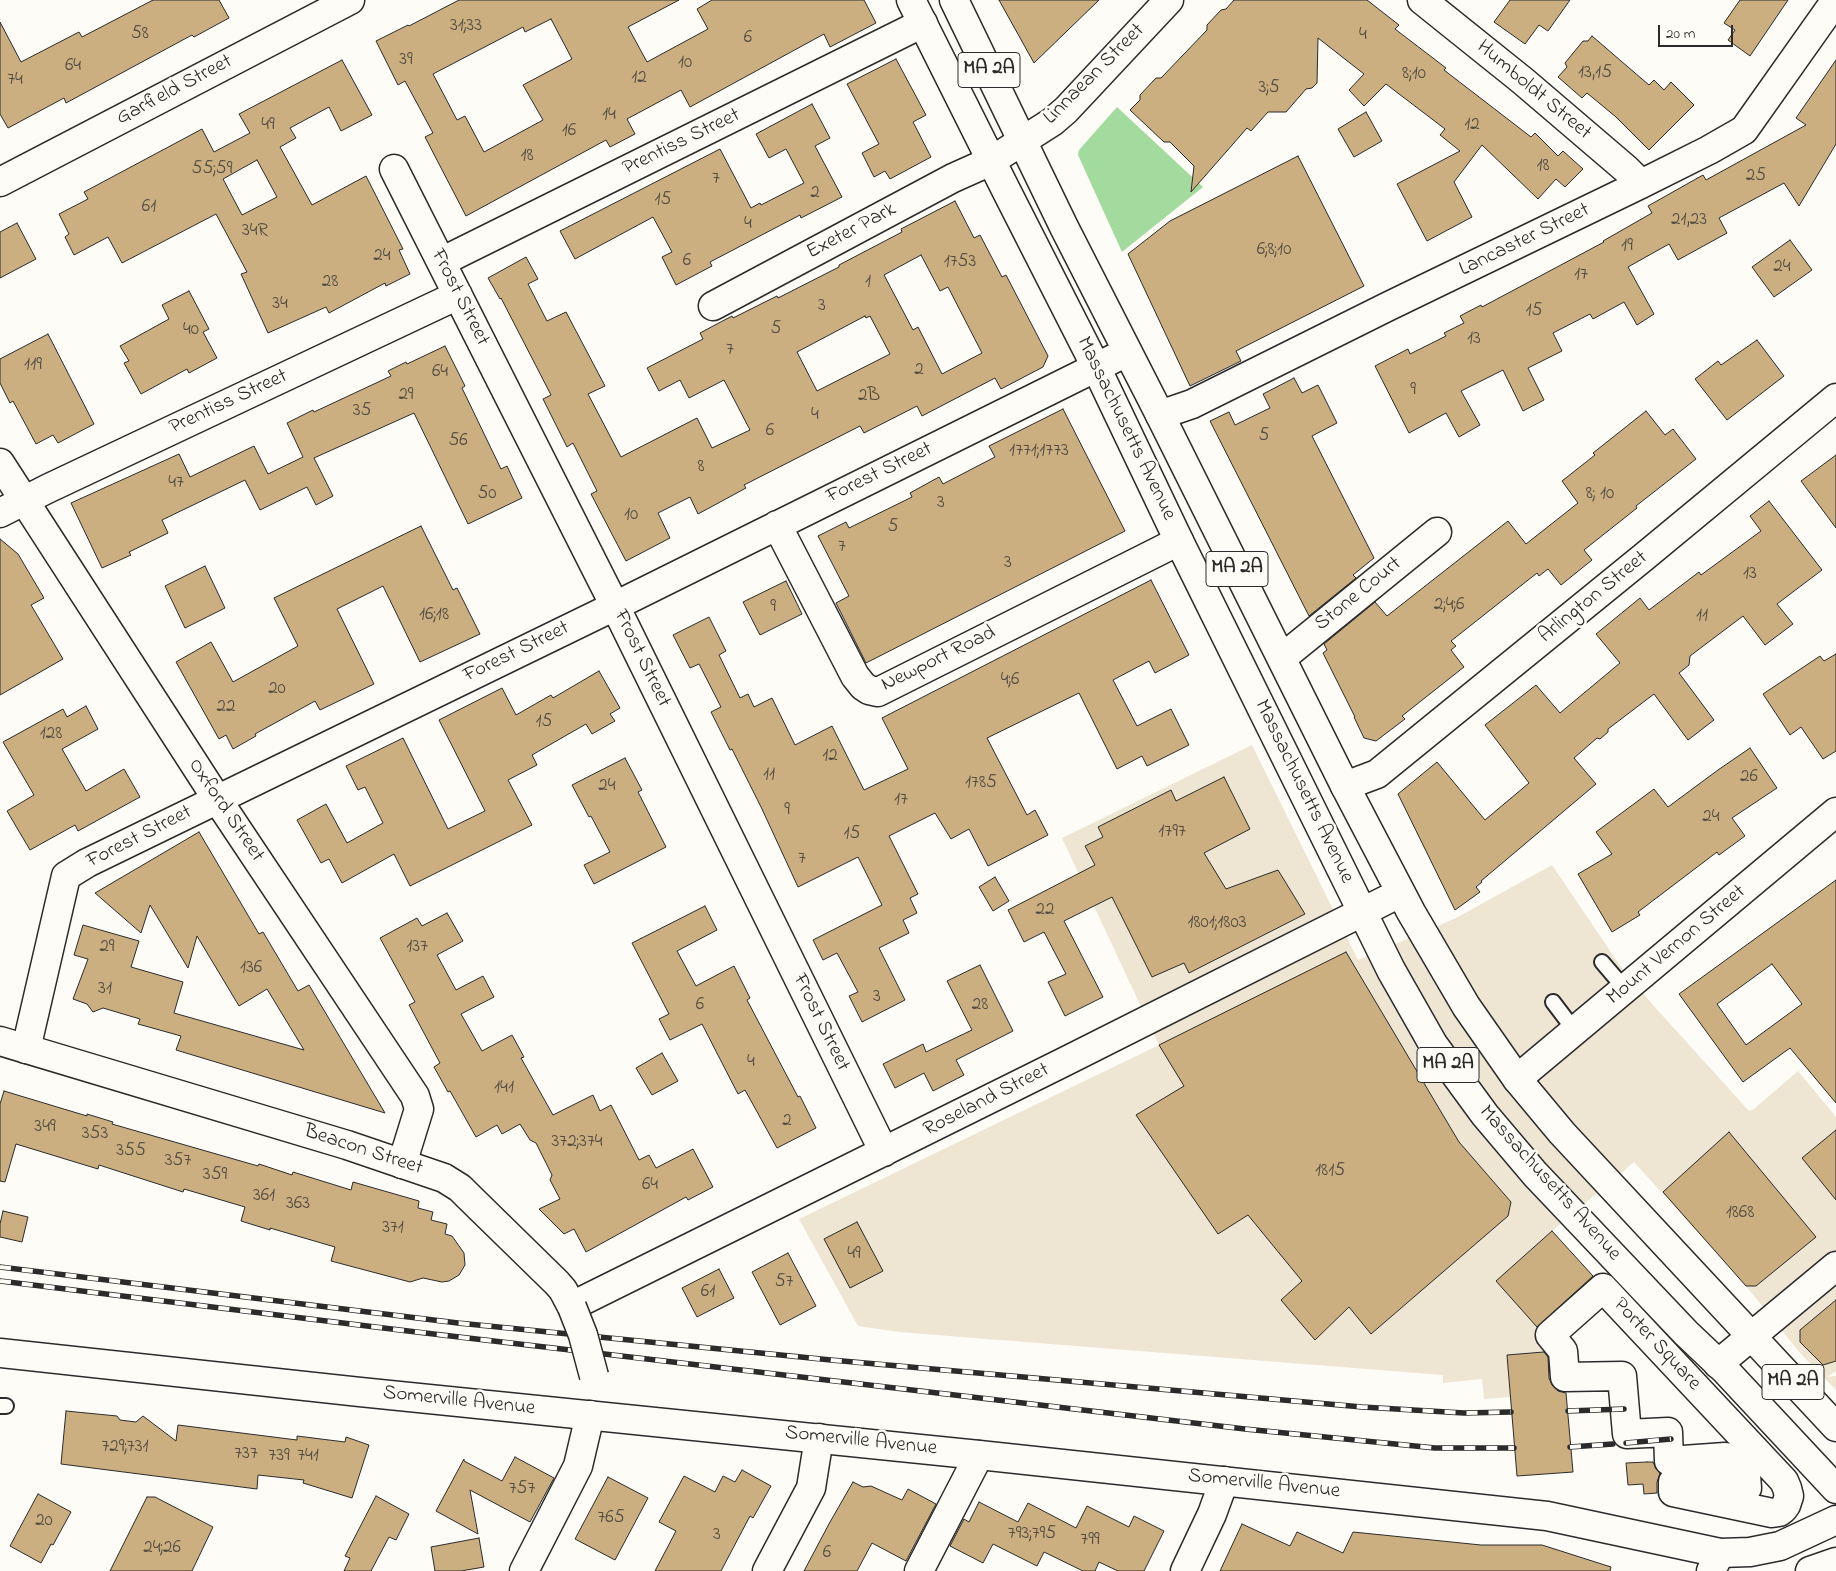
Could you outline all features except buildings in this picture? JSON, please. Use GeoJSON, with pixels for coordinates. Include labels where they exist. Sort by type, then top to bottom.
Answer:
{"type":"FeatureCollection","features":[{"type":"Feature","properties":{"kind":"street","name":"Garfield Street"},"geometry":{"type":"LineString","coordinates":[[0,182],[350,0]]}},
{"type":"Feature","properties":{"kind":"street","name":"Massachusetts Avenue"},"geometry":{"type":"LineString","coordinates":[[954,0],[1064,227],[1160,414],[1345,786],[1400,893],[1478,1024],[1517,1079],[1562,1134],[1836,1427]]}},
{"type":"Feature","properties":{"kind":"street","name":"Linnaean Street"},"geometry":{"type":"LineString","coordinates":[[991,160],[1052,122],[1066,110],[1169,0]]}},
{"type":"Feature","properties":{"kind":"street","name":"Humboldt Street"},"geometry":{"type":"LineString","coordinates":[[1422,0],[1523,81],[1641,184]]}},
{"type":"Feature","properties":{"kind":"street","name":"Lancaster Street"},"geometry":{"type":"LineString","coordinates":[[1160,414],[1192,404],[1641,184],[1744,130],[1836,0]]}},
{"type":"Feature","properties":{"kind":"street","name":"Massachusetts Avenue"},"geometry":{"type":"LineString","coordinates":[[917,11],[1096,367],[1179,541],[1400,987],[1420,1023],[1444,1061],[1485,1115],[1555,1195],[1836,1489]]}},
{"type":"Feature","properties":{"kind":"street","name":"Prentiss Street"},"geometry":{"type":"LineString","coordinates":[[441,262],[917,11]]}},
{"type":"Feature","properties":{"kind":"street","name":"Exeter Park"},"geometry":{"type":"LineString","coordinates":[[714,306],[953,178],[991,160]]}},
{"type":"Feature","properties":{"kind":"street","name":"Frost Street"},"geometry":{"type":"LineString","coordinates":[[394,169],[614,606],[884,1152]]}},
{"type":"Feature","properties":{"kind":"street","name":"Prentiss Street"},"geometry":{"type":"LineString","coordinates":[[12,507],[458,295]]}},
{"type":"Feature","properties":{"kind":"street","name":"Forest Street"},"geometry":{"type":"LineString","coordinates":[[26,1049],[66,876],[87,863],[614,606],[1128,352]]}},
{"type":"Feature","properties":{"kind":"street","name":"Arlington Street"},"geometry":{"type":"LineString","coordinates":[[1345,786],[1377,774],[1836,398]]}},
{"type":"Feature","properties":{"kind":"street","name":"Oxford Street"},"geometry":{"type":"LineString","coordinates":[[0,463],[12,507],[217,799],[415,1096],[419,1109],[402,1164]]}},
{"type":"Feature","properties":{"kind":"street","name":"Newport Road"},"geometry":{"type":"LineString","coordinates":[[777,525],[853,671],[863,686],[878,692],[1179,541]]}},
{"type":"Feature","properties":{"kind":"street","name":"Stone Court"},"geometry":{"type":"LineString","coordinates":[[1282,658],[1437,532]]}},
{"type":"Feature","properties":{"kind":"street","name":"Mount Vernon Street"},"geometry":{"type":"LineString","coordinates":[[1517,1079],[1836,812]]}},
{"type":"Feature","properties":{"kind":"street","name":"Roseland Street"},"geometry":{"type":"LineString","coordinates":[[572,1307],[1400,893]]}},
{"type":"Feature","properties":{"kind":"street","name":"Beacon Street"},"geometry":{"type":"LineString","coordinates":[[0,1041],[337,1142],[437,1175],[460,1188],[557,1283],[572,1307],[583,1335],[594,1376],[590,1415],[578,1466],[524,1571]]}},
{"type":"Feature","properties":{"kind":"street"},"geometry":{"type":"LineString","coordinates":[[1718,1364],[1836,1266]]}},
{"type":"Feature","properties":{"kind":"street","name":"Porter Square"},"geometry":{"type":"LineString","coordinates":[[1603,1288],[1784,1481],[1788,1496],[1785,1507],[1778,1512],[1772,1513],[1673,1492],[1673,1482],[1715,1479],[1716,1490],[1747,1488],[1746,1475],[1725,1457],[1670,1461],[1668,1432],[1626,1434],[1622,1376],[1565,1377],[1563,1351],[1550,1335],[1603,1288]]}},
{"type":"Feature","properties":{"kind":"street","name":"Somerville Avenue"},"geometry":{"type":"LineString","coordinates":[[0,1353],[1547,1516],[1743,1571]]}},
{"type":"Feature","properties":{"kind":"street"},"geometry":{"type":"LineString","coordinates":[[767,1571],[812,1488],[818,1438]]}},
{"type":"Feature","properties":{"kind":"street"},"geometry":{"type":"LineString","coordinates":[[919,1571],[980,1455]]}},
{"type":"Feature","properties":{"kind":"street"},"geometry":{"type":"LineString","coordinates":[[1185,1571],[1212,1514],[1224,1481]]}},
{"type":"Feature","properties":{"kind":"street","name":"Somerville Avenue"},"geometry":{"type":"LineString","coordinates":[[1716,1562],[1780,1546],[1836,1520]]}},
{"type":"Feature","properties":{"kind":"street"},"geometry":{"type":"LineString","coordinates":[[1810,1571],[1836,1562]]}},
{"type":"Feature","properties":{"kind":"lane"},"geometry":{"type":"LineString","coordinates":[[1602,962],[1625,989]]}},
{"type":"Feature","properties":{"kind":"lane"},"geometry":{"type":"LineString","coordinates":[[1553,1002],[1575,1030]]}},
{"type":"Feature","properties":{"kind":"shaded area"},"geometry":{"type":"Polygon","coordinates":[[[1252,745],[1358,960],[1456,918],[1552,865],[1619,964],[1653,1005],[1749,1111],[1754,1109],[1798,1071],[1836,1117],[1836,1371],[1827,1377],[1836,1376],[1836,1390],[1800,1353],[1746,1286],[1634,1162],[1552,1231],[1603,1288],[1551,1335],[1563,1351],[1507,1355],[1510,1397],[1484,1399],[1482,1379],[1443,1383],[1443,1375],[899,1332],[858,1326],[799,1219],[1159,1045],[1062,838],[1252,745]]]}},
{"type":"Feature","properties":{"kind":"green space"},"geometry":{"type":"Polygon","coordinates":[[[1117,107],[1203,187],[1122,252],[1078,155],[1079,150],[1117,107]]]}},
{"type":"Feature","properties":{"kind":"railway"},"geometry":{"type":"LineString","coordinates":[[0,1267],[458,1323],[831,1360],[1362,1407],[1464,1413],[1511,1412]]}},
{"type":"Feature","properties":{"kind":"railway"},"geometry":{"type":"LineString","coordinates":[[0,1281],[1245,1429],[1435,1448],[1514,1448]]}},
{"type":"Feature","properties":{"kind":"railway"},"geometry":{"type":"LineString","coordinates":[[1568,1411],[1624,1409]]}},
{"type":"Feature","properties":{"kind":"railway"},"geometry":{"type":"LineString","coordinates":[[1626,1443],[1671,1439]]}},
{"type":"Feature","properties":{"kind":"railway"},"geometry":{"type":"LineString","coordinates":[[1570,1447],[1613,1444]]}}]}
